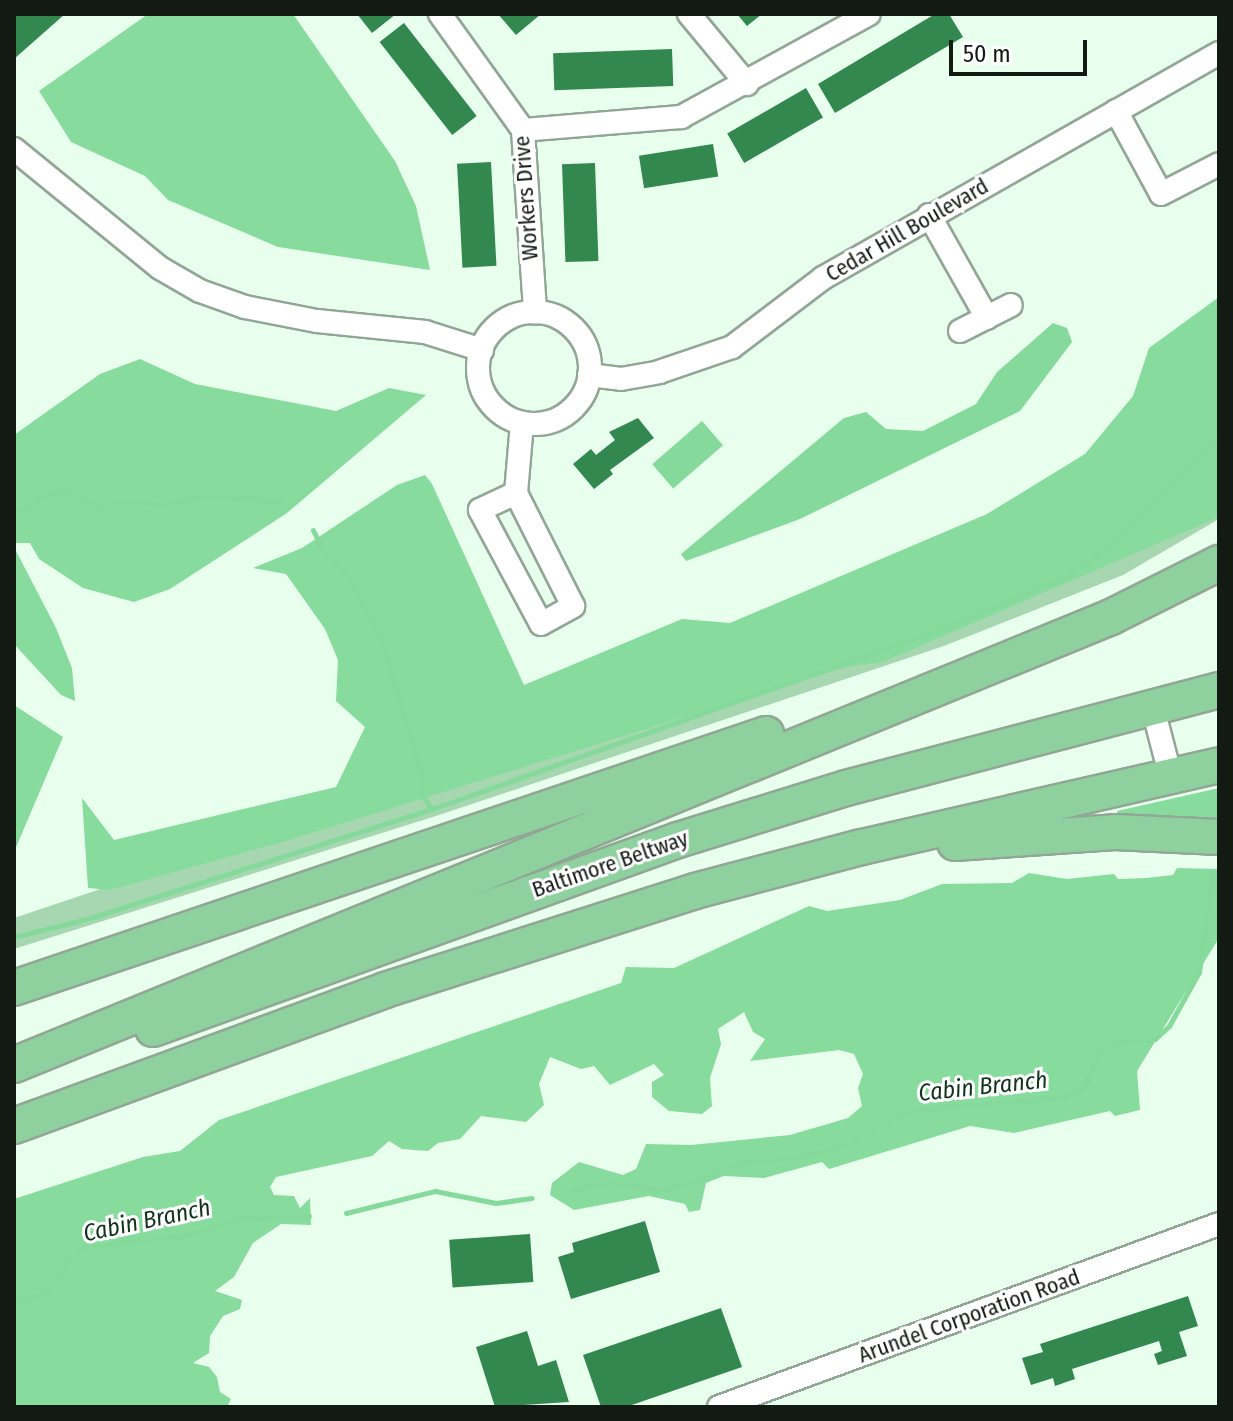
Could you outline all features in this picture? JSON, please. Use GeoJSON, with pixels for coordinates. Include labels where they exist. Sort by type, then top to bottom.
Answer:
{"type":"FeatureCollection","features":[{"type":"Feature","properties":{"kind":"highway"},"geometry":{"type":"LineString","coordinates":[[14,1065],[1111,617],[1219,563]]}},
{"type":"Feature","properties":{"kind":"highway"},"geometry":{"type":"LineString","coordinates":[[14,988],[1111,617]]}},
{"type":"Feature","properties":{"kind":"highway","name":"Baltimore Beltway"},"geometry":{"type":"LineString","coordinates":[[14,1078],[678,840],[846,788],[1152,705],[1219,690]]}},
{"type":"Feature","properties":{"kind":"highway"},"geometry":{"type":"LineString","coordinates":[[14,1126],[385,990],[695,891],[1170,774],[1219,765]]}},
{"type":"Feature","properties":{"kind":"highway"},"geometry":{"type":"LineString","coordinates":[[695,891],[986,839],[1115,832],[1219,837]]}},
{"type":"Feature","properties":{"kind":"street","name":"Workers Drive"},"geometry":{"type":"LineString","coordinates":[[440,14],[523,130],[535,313]]}},
{"type":"Feature","properties":{"kind":"street"},"geometry":{"type":"LineString","coordinates":[[689,14],[747,84]]}},
{"type":"Feature","properties":{"kind":"street"},"geometry":{"type":"LineString","coordinates":[[523,130],[681,117],[747,84],[869,14]]}},
{"type":"Feature","properties":{"kind":"street","name":"Cedar Hill Boulevard"},"geometry":{"type":"LineString","coordinates":[[589,375],[621,379],[659,372],[732,347],[823,278],[929,215],[1219,53]]}},
{"type":"Feature","properties":{"kind":"street"},"geometry":{"type":"LineString","coordinates":[[1116,111],[1161,194],[1219,164]]}},
{"type":"Feature","properties":{"kind":"street"},"geometry":{"type":"LineString","coordinates":[[14,149],[160,268],[200,291],[259,310],[425,332],[482,350]]}},
{"type":"Feature","properties":{"kind":"street"},"geometry":{"type":"LineString","coordinates":[[929,215],[987,318]]}},
{"type":"Feature","properties":{"kind":"street"},"geometry":{"type":"LineString","coordinates":[[960,331],[1011,305]]}},
{"type":"Feature","properties":{"kind":"street"},"geometry":{"type":"LineString","coordinates":[[535,313],[562,320],[576,330],[586,345],[589,375],[572,410],[557,419],[522,423],[506,416],[483,391],[482,350],[497,327],[535,313]]}},
{"type":"Feature","properties":{"kind":"street"},"geometry":{"type":"LineString","coordinates":[[516,493],[480,510],[541,624],[573,606],[516,493],[522,423]]}},
{"type":"Feature","properties":{"kind":"street"},"geometry":{"type":"LineString","coordinates":[[1152,705],[1170,774]]}},
{"type":"Feature","properties":{"kind":"street","name":"Arundel Corporation Road"},"geometry":{"type":"LineString","coordinates":[[719,1407],[1219,1224]]}},
{"type":"Feature","properties":{"kind":"shaded area"},"geometry":{"type":"Polygon","coordinates":[[[148,14],[293,14],[395,161],[416,206],[430,270],[278,247],[168,200],[145,176],[71,142],[39,91],[148,14]]]}},
{"type":"Feature","properties":{"kind":"shaded area"},"geometry":{"type":"Polygon","coordinates":[[[1219,297],[1219,517],[883,662],[846,667],[289,840],[110,890],[88,888],[82,798],[114,840],[336,787],[365,727],[336,701],[338,660],[325,629],[286,574],[253,568],[302,548],[397,485],[425,475],[432,484],[524,685],[682,619],[730,623],[987,514],[1085,454],[1133,396],[1149,348],[1219,297]]]}},
{"type":"Feature","properties":{"kind":"shaded area"},"geometry":{"type":"Polygon","coordinates":[[[1053,323],[1067,328],[1072,342],[1020,411],[800,519],[686,561],[681,554],[844,418],[866,412],[886,429],[923,431],[976,404],[997,372],[1053,323]]]}},
{"type":"Feature","properties":{"kind":"shaded area"},"geometry":{"type":"Polygon","coordinates":[[[140,359],[195,384],[336,411],[389,388],[426,395],[287,513],[170,589],[134,602],[83,588],[39,559],[30,543],[14,543],[14,435],[100,374],[140,359]]]}},
{"type":"Feature","properties":{"kind":"shaded area"},"geometry":{"type":"Polygon","coordinates":[[[1219,403],[1219,519],[1123,575],[944,646],[439,815],[14,949],[14,918],[794,656],[1219,403]]]}},
{"type":"Feature","properties":{"kind":"shaded area"},"geometry":{"type":"Polygon","coordinates":[[[702,421],[723,445],[673,488],[652,464],[702,421]]]}},
{"type":"Feature","properties":{"kind":"shaded area"},"geometry":{"type":"Polygon","coordinates":[[[14,547],[56,628],[72,668],[75,701],[61,695],[14,644],[14,547]]]}},
{"type":"Feature","properties":{"kind":"shaded area"},"geometry":{"type":"Polygon","coordinates":[[[14,705],[63,737],[14,852],[14,705]]]}},
{"type":"Feature","properties":{"kind":"shaded area"},"geometry":{"type":"Polygon","coordinates":[[[1219,788],[1219,819],[1117,814],[1117,811],[1219,788]]]}},
{"type":"Feature","properties":{"kind":"shaded area"},"geometry":{"type":"Polygon","coordinates":[[[1177,868],[1219,869],[1219,938],[1137,1071],[1140,1110],[1115,1116],[1110,1111],[1014,1133],[970,1126],[829,1169],[822,1162],[764,1178],[724,1176],[706,1183],[700,1210],[689,1212],[685,1204],[649,1196],[574,1210],[550,1195],[552,1183],[579,1162],[623,1175],[636,1169],[646,1144],[691,1145],[790,1135],[848,1118],[862,1106],[858,1088],[863,1074],[854,1054],[839,1050],[750,1061],[765,1039],[753,1032],[744,1012],[718,1029],[721,1044],[710,1078],[712,1106],[702,1114],[669,1111],[652,1097],[652,1082],[664,1075],[654,1064],[610,1085],[594,1066],[581,1069],[550,1057],[539,1084],[544,1105],[526,1122],[481,1116],[460,1139],[438,1143],[428,1151],[402,1149],[389,1141],[372,1156],[276,1177],[270,1187],[274,1195],[294,1196],[300,1208],[310,1198],[311,1225],[281,1224],[253,1243],[234,1277],[215,1291],[242,1300],[240,1309],[223,1316],[210,1336],[209,1353],[193,1363],[209,1367],[217,1377],[220,1392],[231,1399],[227,1407],[14,1407],[14,1199],[143,1157],[180,1151],[219,1120],[621,983],[626,967],[674,968],[809,906],[827,911],[900,900],[942,884],[1012,883],[1029,873],[1067,879],[1114,874],[1118,879],[1173,875],[1177,868]]]}},
{"type":"Feature","properties":{"kind":"building"},"geometry":{"type":"Polygon","coordinates":[[[14,14],[65,14],[14,59],[14,14]]]}},
{"type":"Feature","properties":{"kind":"building"},"geometry":{"type":"Polygon","coordinates":[[[357,14],[396,14],[372,33],[357,14]]]}},
{"type":"Feature","properties":{"kind":"building"},"geometry":{"type":"Polygon","coordinates":[[[498,14],[541,14],[516,35],[498,14]]]}},
{"type":"Feature","properties":{"kind":"building"},"geometry":{"type":"Polygon","coordinates":[[[737,14],[762,14],[747,26],[737,14]]]}},
{"type":"Feature","properties":{"kind":"building"},"geometry":{"type":"Polygon","coordinates":[[[935,14],[949,14],[963,37],[835,113],[818,84],[935,14]]]}},
{"type":"Feature","properties":{"kind":"building"},"geometry":{"type":"Polygon","coordinates":[[[404,23],[477,116],[452,135],[380,42],[404,23]]]}},
{"type":"Feature","properties":{"kind":"building"},"geometry":{"type":"Polygon","coordinates":[[[672,49],[673,86],[554,90],[553,53],[672,49]]]}},
{"type":"Feature","properties":{"kind":"building"},"geometry":{"type":"Polygon","coordinates":[[[806,88],[823,117],[744,163],[727,134],[806,88]]]}},
{"type":"Feature","properties":{"kind":"building"},"geometry":{"type":"Polygon","coordinates":[[[713,144],[718,177],[644,188],[639,156],[713,144]]]}},
{"type":"Feature","properties":{"kind":"building"},"geometry":{"type":"Polygon","coordinates":[[[491,162],[496,266],[462,268],[457,164],[491,162]]]}},
{"type":"Feature","properties":{"kind":"building"},"geometry":{"type":"Polygon","coordinates":[[[595,163],[598,261],[565,262],[562,164],[595,163]]]}},
{"type":"Feature","properties":{"kind":"building"},"geometry":{"type":"Polygon","coordinates":[[[638,418],[654,438],[610,470],[613,474],[594,489],[573,464],[591,449],[596,455],[615,440],[609,432],[638,418]]]}},
{"type":"Feature","properties":{"kind":"building"},"geometry":{"type":"Polygon","coordinates":[[[645,1221],[660,1272],[571,1299],[558,1257],[574,1252],[572,1243],[645,1221]]]}},
{"type":"Feature","properties":{"kind":"building"},"geometry":{"type":"Polygon","coordinates":[[[530,1234],[533,1282],[453,1288],[449,1240],[530,1234]]]}},
{"type":"Feature","properties":{"kind":"building"},"geometry":{"type":"Polygon","coordinates":[[[1188,1296],[1198,1326],[1179,1332],[1187,1356],[1158,1365],[1154,1354],[1162,1351],[1159,1341],[1072,1369],[1075,1379],[1055,1386],[1053,1378],[1031,1385],[1022,1358],[1043,1352],[1040,1344],[1188,1296]]]}},
{"type":"Feature","properties":{"kind":"building"},"geometry":{"type":"Polygon","coordinates":[[[721,1308],[742,1367],[626,1407],[601,1407],[583,1355],[721,1308]]]}},
{"type":"Feature","properties":{"kind":"building"},"geometry":{"type":"Polygon","coordinates":[[[527,1331],[538,1366],[556,1360],[569,1402],[495,1407],[476,1347],[527,1331]]]}},
{"type":"Feature","properties":{"kind":"waterway"},"geometry":{"type":"LineString","coordinates":[[14,937],[87,919],[432,809],[940,629],[1058,580],[1097,556],[1219,436]]}},
{"type":"Feature","properties":{"kind":"waterway"},"geometry":{"type":"LineString","coordinates":[[14,514],[50,493],[66,491],[102,508],[117,502],[165,504],[207,496],[284,501]]}},
{"type":"Feature","properties":{"kind":"waterway"},"geometry":{"type":"LineString","coordinates":[[313,530],[324,553],[348,575],[381,639],[423,779],[421,794],[432,809]]}},
{"type":"Feature","properties":{"kind":"waterway","name":"Cabin Branch"},"geometry":{"type":"LineString","coordinates":[[573,1189],[612,1183],[657,1190],[683,1185],[745,1162],[794,1158],[843,1146],[913,1110],[1064,1097],[1084,1087],[1100,1052],[1113,1044],[1155,1039],[1169,1026],[1199,972],[1213,873]]}},
{"type":"Feature","properties":{"kind":"waterway","name":"Cabin Branch"},"geometry":{"type":"LineString","coordinates":[[346,1213],[435,1191],[496,1203],[532,1198]]}},
{"type":"Feature","properties":{"kind":"waterway","name":"Cabin Branch"},"geometry":{"type":"LineString","coordinates":[[14,1303],[49,1291],[71,1257],[86,1247],[180,1236],[240,1219],[309,1216]]}}]}
